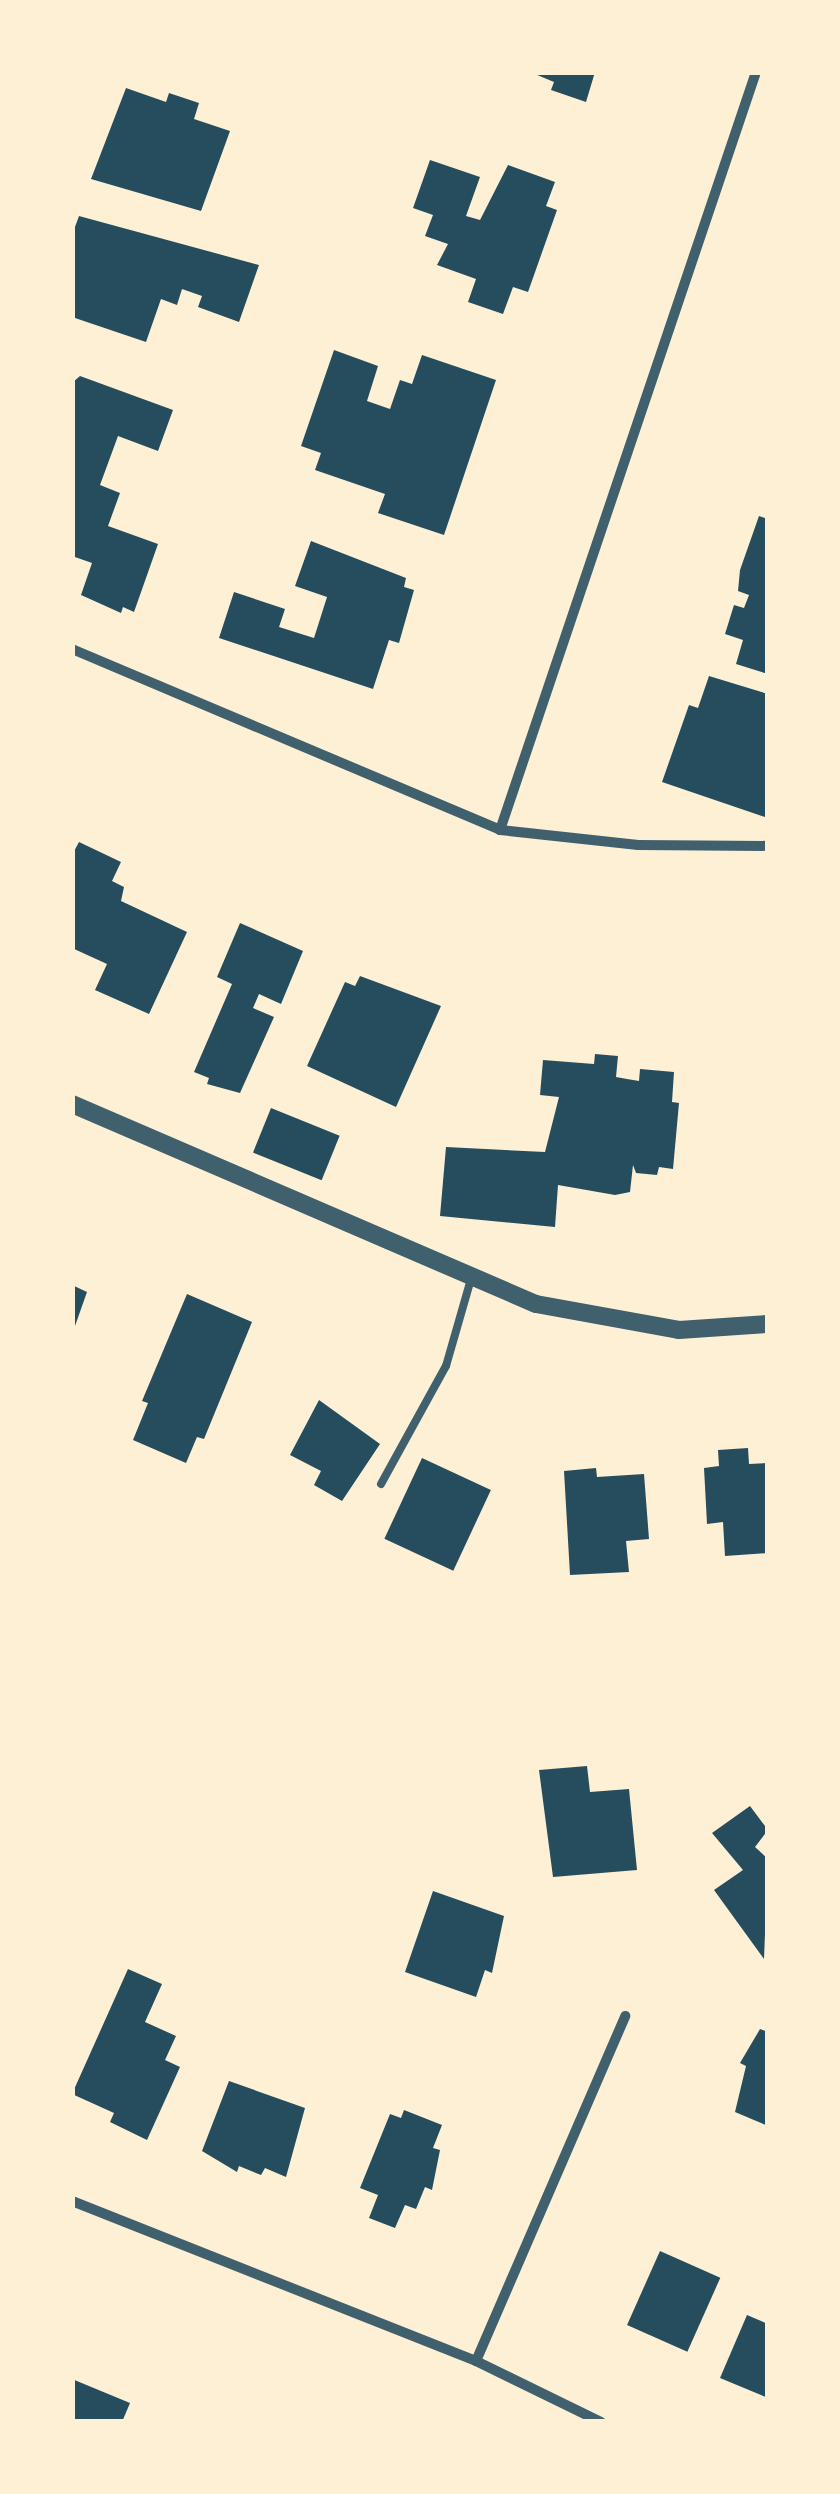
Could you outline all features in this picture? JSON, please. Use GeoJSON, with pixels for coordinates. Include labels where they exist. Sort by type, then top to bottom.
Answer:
{"type":"FeatureCollection","features":[{"type":"Feature","properties":{"kind":"street"},"geometry":{"type":"LineString","coordinates":[[500,830],[756,72]]}},
{"type":"Feature","properties":{"kind":"street"},"geometry":{"type":"LineString","coordinates":[[72,649],[500,830],[638,845],[768,846]]}},
{"type":"Feature","properties":{"kind":"street"},"geometry":{"type":"LineString","coordinates":[[72,1104],[536,1304],[680,1330],[768,1324]]}},
{"type":"Feature","properties":{"kind":"street"},"geometry":{"type":"LineString","coordinates":[[476,2361],[625,2016]]}},
{"type":"Feature","properties":{"kind":"street"},"geometry":{"type":"LineString","coordinates":[[72,2201],[476,2361],[601,2422]]}},
{"type":"Feature","properties":{"kind":"lane"},"geometry":{"type":"LineString","coordinates":[[381,1484],[446,1366],[472,1275]]}},
{"type":"Feature","properties":{"kind":"building"},"geometry":{"type":"Polygon","coordinates":[[[530,72],[595,72],[586,102],[551,90],[554,82],[530,72]]]}},
{"type":"Feature","properties":{"kind":"building"},"geometry":{"type":"Polygon","coordinates":[[[126,88],[166,102],[169,93],[199,103],[194,119],[230,131],[201,211],[91,179],[126,88]]]}},
{"type":"Feature","properties":{"kind":"building"},"geometry":{"type":"Polygon","coordinates":[[[430,160],[480,177],[466,216],[480,220],[508,165],[555,182],[546,206],[557,210],[528,292],[513,287],[503,314],[468,302],[476,279],[437,265],[448,244],[425,236],[433,215],[413,208],[430,160]]]}},
{"type":"Feature","properties":{"kind":"building"},"geometry":{"type":"Polygon","coordinates":[[[79,216],[259,265],[239,322],[198,307],[202,296],[182,289],[177,305],[161,299],[146,342],[72,317],[72,235],[79,216]]]}},
{"type":"Feature","properties":{"kind":"building"},"geometry":{"type":"Polygon","coordinates":[[[334,350],[378,366],[367,401],[390,409],[400,380],[412,384],[422,355],[496,380],[444,535],[378,513],[385,494],[315,470],[321,453],[301,446],[334,350]]]}},
{"type":"Feature","properties":{"kind":"building"},"geometry":{"type":"Polygon","coordinates":[[[80,376],[173,410],[158,451],[118,436],[100,485],[120,493],[108,526],[158,544],[134,612],[123,607],[121,613],[81,595],[92,563],[72,556],[72,383],[80,376]]]}},
{"type":"Feature","properties":{"kind":"building"},"geometry":{"type":"Polygon","coordinates":[[[759,516],[768,519],[768,674],[736,664],[743,640],[725,634],[734,605],[744,608],[749,595],[738,591],[740,570],[759,516]]]}},
{"type":"Feature","properties":{"kind":"building"},"geometry":{"type":"Polygon","coordinates":[[[311,541],[406,578],[404,587],[414,590],[399,643],[389,640],[373,689],[219,638],[234,592],[285,609],[279,627],[314,638],[327,597],[295,586],[311,541]]]}},
{"type":"Feature","properties":{"kind":"building"},"geometry":{"type":"Polygon","coordinates":[[[709,676],[768,694],[768,818],[662,782],[689,705],[698,708],[709,676]]]}},
{"type":"Feature","properties":{"kind":"building"},"geometry":{"type":"Polygon","coordinates":[[[79,842],[121,862],[112,881],[124,887],[121,901],[187,932],[149,1014],[95,990],[107,964],[72,948],[72,855],[79,842]]]}},
{"type":"Feature","properties":{"kind":"building"},"geometry":{"type":"Polygon","coordinates":[[[240,923],[303,951],[281,1004],[259,994],[253,1008],[274,1017],[240,1093],[207,1084],[209,1078],[194,1072],[232,984],[217,977],[240,923]]]}},
{"type":"Feature","properties":{"kind":"building"},"geometry":{"type":"Polygon","coordinates":[[[360,976],[441,1006],[396,1107],[307,1066],[345,982],[355,986],[360,976]]]}},
{"type":"Feature","properties":{"kind":"building"},"geometry":{"type":"Polygon","coordinates":[[[595,1054],[618,1056],[616,1077],[639,1081],[640,1069],[674,1072],[672,1102],[679,1103],[673,1169],[659,1167],[657,1175],[636,1173],[633,1165],[630,1192],[615,1195],[558,1185],[555,1227],[440,1216],[446,1147],[545,1152],[559,1097],[540,1095],[543,1060],[594,1064],[595,1054]]]}},
{"type":"Feature","properties":{"kind":"building"},"geometry":{"type":"Polygon","coordinates":[[[271,1108],[340,1136],[322,1180],[253,1153],[271,1108]]]}},
{"type":"Feature","properties":{"kind":"building"},"geometry":{"type":"Polygon","coordinates":[[[72,1285],[87,1292],[75,1326],[72,1325],[72,1285]]]}},
{"type":"Feature","properties":{"kind":"building"},"geometry":{"type":"Polygon","coordinates":[[[187,1294],[252,1322],[204,1439],[197,1437],[186,1463],[133,1440],[148,1403],[142,1401],[187,1294]]]}},
{"type":"Feature","properties":{"kind":"building"},"geometry":{"type":"Polygon","coordinates":[[[319,1400],[380,1444],[342,1501],[314,1485],[321,1471],[290,1455],[319,1400]]]}},
{"type":"Feature","properties":{"kind":"building"},"geometry":{"type":"Polygon","coordinates":[[[748,1448],[749,1464],[768,1463],[768,1553],[725,1556],[723,1522],[707,1524],[704,1468],[719,1466],[718,1450],[748,1448]]]}},
{"type":"Feature","properties":{"kind":"building"},"geometry":{"type":"Polygon","coordinates":[[[422,1458],[491,1490],[453,1571],[384,1539],[422,1458]]]}},
{"type":"Feature","properties":{"kind":"building"},"geometry":{"type":"Polygon","coordinates":[[[596,1468],[597,1477],[644,1474],[649,1539],[626,1541],[629,1572],[570,1575],[564,1471],[596,1468]]]}},
{"type":"Feature","properties":{"kind":"building"},"geometry":{"type":"Polygon","coordinates":[[[587,1766],[590,1792],[629,1789],[637,1870],[553,1877],[539,1770],[587,1766]]]}},
{"type":"Feature","properties":{"kind":"building"},"geometry":{"type":"Polygon","coordinates":[[[750,1806],[768,1830],[755,1847],[768,1859],[764,1959],[714,1890],[743,1870],[712,1833],[750,1806]]]}},
{"type":"Feature","properties":{"kind":"building"},"geometry":{"type":"Polygon","coordinates":[[[433,1891],[504,1916],[492,1973],[485,1970],[476,1997],[405,1972],[433,1891]]]}},
{"type":"Feature","properties":{"kind":"building"},"geometry":{"type":"Polygon","coordinates":[[[128,1969],[162,1984],[145,2022],[176,2036],[165,2060],[180,2067],[147,2140],[110,2122],[114,2113],[72,2094],[128,1969]]]}},
{"type":"Feature","properties":{"kind":"building"},"geometry":{"type":"Polygon","coordinates":[[[760,2029],[768,2032],[768,2126],[735,2112],[746,2066],[740,2063],[760,2029]]]}},
{"type":"Feature","properties":{"kind":"building"},"geometry":{"type":"Polygon","coordinates":[[[229,2081],[305,2108],[286,2177],[265,2168],[261,2175],[239,2166],[237,2172],[202,2151],[229,2081]]]}},
{"type":"Feature","properties":{"kind":"building"},"geometry":{"type":"Polygon","coordinates":[[[404,2110],[442,2125],[433,2148],[440,2150],[432,2190],[425,2187],[416,2209],[405,2205],[395,2228],[369,2218],[378,2195],[360,2188],[390,2114],[401,2118],[404,2110]]]}},
{"type":"Feature","properties":{"kind":"building"},"geometry":{"type":"Polygon","coordinates":[[[660,2251],[720,2278],[687,2352],[627,2325],[660,2251]]]}},
{"type":"Feature","properties":{"kind":"building"},"geometry":{"type":"Polygon","coordinates":[[[747,2315],[768,2324],[768,2398],[720,2378],[747,2315]]]}},
{"type":"Feature","properties":{"kind":"building"},"geometry":{"type":"Polygon","coordinates":[[[72,2379],[130,2403],[122,2422],[72,2422],[72,2379]]]}}]}
